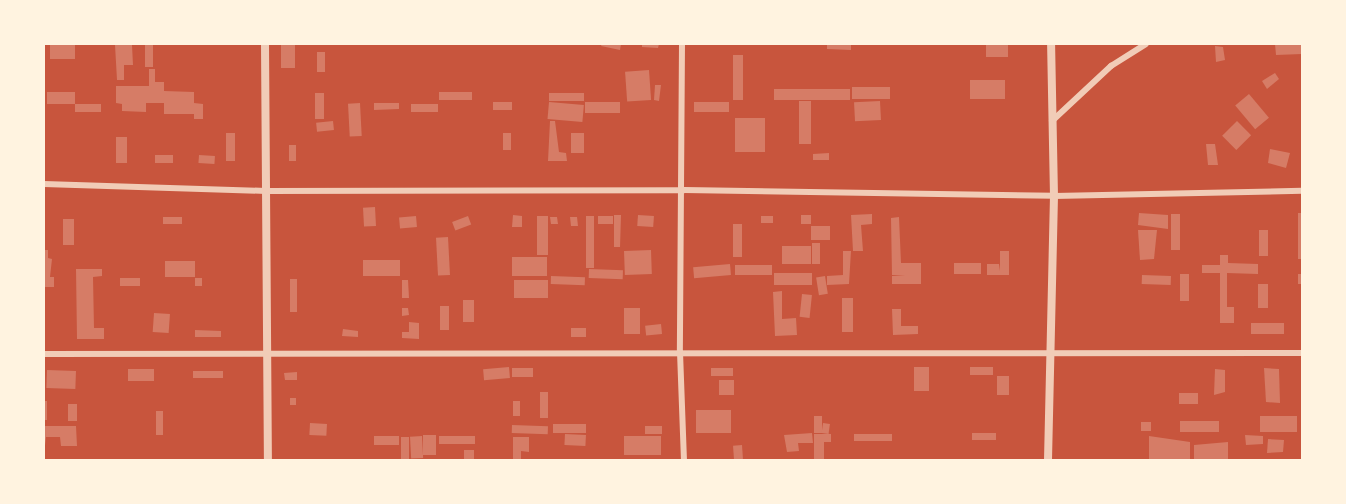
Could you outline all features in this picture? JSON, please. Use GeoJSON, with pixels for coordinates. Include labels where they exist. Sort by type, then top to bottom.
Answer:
{"type":"FeatureCollection","features":[{"type":"Feature","properties":{"kind":"street"},"geometry":{"type":"LineString","coordinates":[[265,44],[268,460]]}},
{"type":"Feature","properties":{"kind":"street"},"geometry":{"type":"LineString","coordinates":[[682,44],[684,190],[680,352],[684,460]]}},
{"type":"Feature","properties":{"kind":"street"},"geometry":{"type":"LineString","coordinates":[[1048,460],[1054,196],[1051,44]]}},
{"type":"Feature","properties":{"kind":"street"},"geometry":{"type":"LineString","coordinates":[[1052,121],[1111,66],[1146,44]]}},
{"type":"Feature","properties":{"kind":"street"},"geometry":{"type":"LineString","coordinates":[[44,184],[266,191],[684,190],[1054,196],[1302,190]]}},
{"type":"Feature","properties":{"kind":"street"},"geometry":{"type":"LineString","coordinates":[[44,354],[1302,353]]}},
{"type":"Feature","properties":{"kind":"building"},"geometry":{"type":"Polygon","coordinates":[[[50,44],[75,44],[75,59],[50,59],[50,44]]]}},
{"type":"Feature","properties":{"kind":"building"},"geometry":{"type":"Polygon","coordinates":[[[145,44],[153,44],[153,67],[145,67],[145,44]]]}},
{"type":"Feature","properties":{"kind":"building"},"geometry":{"type":"Polygon","coordinates":[[[281,44],[295,44],[295,68],[281,68],[281,44]]]}},
{"type":"Feature","properties":{"kind":"building"},"geometry":{"type":"Polygon","coordinates":[[[602,44],[621,44],[620,50],[601,46],[602,44]]]}},
{"type":"Feature","properties":{"kind":"building"},"geometry":{"type":"Polygon","coordinates":[[[642,44],[659,44],[658,48],[642,47],[642,44]]]}},
{"type":"Feature","properties":{"kind":"building"},"geometry":{"type":"Polygon","coordinates":[[[827,44],[851,44],[851,50],[827,49],[827,44]]]}},
{"type":"Feature","properties":{"kind":"building"},"geometry":{"type":"Polygon","coordinates":[[[986,44],[1008,44],[1008,57],[986,57],[986,44]]]}},
{"type":"Feature","properties":{"kind":"building"},"geometry":{"type":"Polygon","coordinates":[[[1275,44],[1302,45],[1302,54],[1276,55],[1275,44]]]}},
{"type":"Feature","properties":{"kind":"building"},"geometry":{"type":"Polygon","coordinates":[[[115,45],[132,45],[133,65],[124,65],[124,80],[117,80],[115,45]]]}},
{"type":"Feature","properties":{"kind":"building"},"geometry":{"type":"Polygon","coordinates":[[[1215,46],[1223,47],[1225,60],[1216,62],[1215,46]]]}},
{"type":"Feature","properties":{"kind":"building"},"geometry":{"type":"Polygon","coordinates":[[[317,52],[325,52],[325,72],[317,72],[317,52]]]}},
{"type":"Feature","properties":{"kind":"building"},"geometry":{"type":"Polygon","coordinates":[[[733,55],[743,55],[743,100],[733,100],[733,55]]]}},
{"type":"Feature","properties":{"kind":"building"},"geometry":{"type":"Polygon","coordinates":[[[149,69],[155,69],[155,82],[164,82],[164,91],[194,92],[194,103],[203,104],[203,119],[194,119],[194,114],[164,114],[164,103],[146,103],[146,112],[122,111],[122,104],[116,103],[116,86],[149,86],[149,69]]]}},
{"type":"Feature","properties":{"kind":"building"},"geometry":{"type":"Polygon","coordinates":[[[649,70],[651,100],[627,102],[625,72],[649,70]]]}},
{"type":"Feature","properties":{"kind":"building"},"geometry":{"type":"Polygon","coordinates":[[[1275,73],[1279,79],[1267,89],[1262,81],[1275,73]]]}},
{"type":"Feature","properties":{"kind":"building"},"geometry":{"type":"Polygon","coordinates":[[[970,80],[1005,80],[1005,99],[970,99],[970,80]]]}},
{"type":"Feature","properties":{"kind":"building"},"geometry":{"type":"Polygon","coordinates":[[[655,85],[661,85],[659,101],[654,100],[655,85]]]}},
{"type":"Feature","properties":{"kind":"building"},"geometry":{"type":"Polygon","coordinates":[[[852,87],[890,87],[890,99],[852,99],[852,87]]]}},
{"type":"Feature","properties":{"kind":"building"},"geometry":{"type":"Polygon","coordinates":[[[774,89],[850,89],[850,100],[774,100],[774,89]]]}},
{"type":"Feature","properties":{"kind":"building"},"geometry":{"type":"Polygon","coordinates":[[[47,92],[75,92],[75,104],[47,104],[47,92]]]}},
{"type":"Feature","properties":{"kind":"building"},"geometry":{"type":"Polygon","coordinates":[[[439,92],[472,92],[472,100],[439,100],[439,92]]]}},
{"type":"Feature","properties":{"kind":"building"},"geometry":{"type":"Polygon","coordinates":[[[315,93],[324,93],[324,119],[315,119],[315,93]]]}},
{"type":"Feature","properties":{"kind":"building"},"geometry":{"type":"Polygon","coordinates":[[[549,93],[584,93],[584,101],[549,101],[549,93]]]}},
{"type":"Feature","properties":{"kind":"building"},"geometry":{"type":"Polygon","coordinates":[[[1249,94],[1269,118],[1255,129],[1235,106],[1249,94]]]}},
{"type":"Feature","properties":{"kind":"building"},"geometry":{"type":"Polygon","coordinates":[[[799,101],[811,101],[811,144],[799,144],[799,101]]]}},
{"type":"Feature","properties":{"kind":"building"},"geometry":{"type":"Polygon","coordinates":[[[880,101],[881,120],[855,121],[854,102],[880,101]]]}},
{"type":"Feature","properties":{"kind":"building"},"geometry":{"type":"Polygon","coordinates":[[[493,102],[512,102],[512,110],[493,110],[493,102]]]}},
{"type":"Feature","properties":{"kind":"building"},"geometry":{"type":"Polygon","coordinates":[[[549,102],[584,105],[582,122],[548,119],[549,102]]]}},
{"type":"Feature","properties":{"kind":"building"},"geometry":{"type":"Polygon","coordinates":[[[585,102],[620,102],[620,113],[585,113],[585,102]]]}},
{"type":"Feature","properties":{"kind":"building"},"geometry":{"type":"Polygon","coordinates":[[[694,102],[729,102],[729,112],[694,112],[694,102]]]}},
{"type":"Feature","properties":{"kind":"building"},"geometry":{"type":"Polygon","coordinates":[[[360,103],[362,136],[350,137],[348,104],[360,103]]]}},
{"type":"Feature","properties":{"kind":"building"},"geometry":{"type":"Polygon","coordinates":[[[374,103],[399,103],[399,109],[374,110],[374,103]]]}},
{"type":"Feature","properties":{"kind":"building"},"geometry":{"type":"Polygon","coordinates":[[[75,104],[101,104],[101,112],[75,112],[75,104]]]}},
{"type":"Feature","properties":{"kind":"building"},"geometry":{"type":"Polygon","coordinates":[[[411,104],[438,104],[438,112],[411,112],[411,104]]]}},
{"type":"Feature","properties":{"kind":"building"},"geometry":{"type":"Polygon","coordinates":[[[735,118],[765,118],[765,152],[735,152],[735,118]]]}},
{"type":"Feature","properties":{"kind":"building"},"geometry":{"type":"Polygon","coordinates":[[[333,121],[334,130],[317,132],[316,123],[333,121]]]}},
{"type":"Feature","properties":{"kind":"building"},"geometry":{"type":"Polygon","coordinates":[[[550,121],[555,121],[559,152],[566,153],[567,161],[548,161],[550,121]]]}},
{"type":"Feature","properties":{"kind":"building"},"geometry":{"type":"Polygon","coordinates":[[[1237,121],[1251,135],[1236,150],[1222,136],[1237,121]]]}},
{"type":"Feature","properties":{"kind":"building"},"geometry":{"type":"Polygon","coordinates":[[[226,133],[235,133],[235,161],[226,161],[226,133]]]}},
{"type":"Feature","properties":{"kind":"building"},"geometry":{"type":"Polygon","coordinates":[[[503,133],[511,133],[511,150],[503,150],[503,133]]]}},
{"type":"Feature","properties":{"kind":"building"},"geometry":{"type":"Polygon","coordinates":[[[571,133],[584,133],[584,153],[571,153],[571,133]]]}},
{"type":"Feature","properties":{"kind":"building"},"geometry":{"type":"Polygon","coordinates":[[[116,137],[127,137],[127,163],[116,163],[116,137]]]}},
{"type":"Feature","properties":{"kind":"building"},"geometry":{"type":"Polygon","coordinates":[[[1206,144],[1215,144],[1218,165],[1208,165],[1206,144]]]}},
{"type":"Feature","properties":{"kind":"building"},"geometry":{"type":"Polygon","coordinates":[[[289,145],[296,145],[296,161],[289,161],[289,145]]]}},
{"type":"Feature","properties":{"kind":"building"},"geometry":{"type":"Polygon","coordinates":[[[1270,149],[1290,153],[1286,168],[1268,163],[1270,149]]]}},
{"type":"Feature","properties":{"kind":"building"},"geometry":{"type":"Polygon","coordinates":[[[829,153],[829,160],[813,160],[813,154],[829,153]]]}},
{"type":"Feature","properties":{"kind":"building"},"geometry":{"type":"Polygon","coordinates":[[[155,155],[173,155],[173,163],[155,163],[155,155]]]}},
{"type":"Feature","properties":{"kind":"building"},"geometry":{"type":"Polygon","coordinates":[[[199,155],[215,156],[214,164],[198,163],[199,155]]]}},
{"type":"Feature","properties":{"kind":"building"},"geometry":{"type":"Polygon","coordinates":[[[375,207],[376,226],[364,227],[363,208],[375,207]]]}},
{"type":"Feature","properties":{"kind":"building"},"geometry":{"type":"Polygon","coordinates":[[[1139,213],[1168,215],[1168,229],[1138,225],[1139,213]]]}},
{"type":"Feature","properties":{"kind":"building"},"geometry":{"type":"Polygon","coordinates":[[[1298,213],[1302,213],[1302,259],[1298,259],[1298,213]]]}},
{"type":"Feature","properties":{"kind":"building"},"geometry":{"type":"Polygon","coordinates":[[[872,214],[872,224],[861,225],[863,251],[853,251],[851,215],[872,214]]]}},
{"type":"Feature","properties":{"kind":"building"},"geometry":{"type":"Polygon","coordinates":[[[1171,214],[1180,214],[1180,250],[1171,250],[1171,214]]]}},
{"type":"Feature","properties":{"kind":"building"},"geometry":{"type":"Polygon","coordinates":[[[513,215],[522,216],[522,227],[512,227],[513,215]]]}},
{"type":"Feature","properties":{"kind":"building"},"geometry":{"type":"Polygon","coordinates":[[[614,215],[621,215],[620,247],[614,247],[614,215]]]}},
{"type":"Feature","properties":{"kind":"building"},"geometry":{"type":"Polygon","coordinates":[[[638,215],[654,216],[653,227],[637,226],[638,215]]]}},
{"type":"Feature","properties":{"kind":"building"},"geometry":{"type":"Polygon","coordinates":[[[801,215],[811,215],[811,224],[801,224],[801,215]]]}},
{"type":"Feature","properties":{"kind":"building"},"geometry":{"type":"Polygon","coordinates":[[[416,216],[417,227],[400,228],[399,217],[416,216]]]}},
{"type":"Feature","properties":{"kind":"building"},"geometry":{"type":"Polygon","coordinates":[[[468,216],[471,224],[455,230],[452,222],[468,216]]]}},
{"type":"Feature","properties":{"kind":"building"},"geometry":{"type":"Polygon","coordinates":[[[537,216],[548,216],[548,255],[537,255],[537,216]]]}},
{"type":"Feature","properties":{"kind":"building"},"geometry":{"type":"Polygon","coordinates":[[[586,216],[594,216],[594,268],[586,268],[586,216]]]}},
{"type":"Feature","properties":{"kind":"building"},"geometry":{"type":"Polygon","coordinates":[[[598,216],[613,216],[613,224],[598,224],[598,216]]]}},
{"type":"Feature","properties":{"kind":"building"},"geometry":{"type":"Polygon","coordinates":[[[761,216],[773,216],[773,223],[761,223],[761,216]]]}},
{"type":"Feature","properties":{"kind":"building"},"geometry":{"type":"Polygon","coordinates":[[[163,217],[182,217],[182,224],[163,224],[163,217]]]}},
{"type":"Feature","properties":{"kind":"building"},"geometry":{"type":"Polygon","coordinates":[[[550,217],[557,217],[558,224],[551,224],[550,217]]]}},
{"type":"Feature","properties":{"kind":"building"},"geometry":{"type":"Polygon","coordinates":[[[570,217],[577,217],[578,226],[571,226],[570,217]]]}},
{"type":"Feature","properties":{"kind":"building"},"geometry":{"type":"Polygon","coordinates":[[[899,217],[901,263],[921,263],[921,284],[892,284],[892,276],[905,275],[892,275],[891,218],[899,217]]]}},
{"type":"Feature","properties":{"kind":"building"},"geometry":{"type":"Polygon","coordinates":[[[63,219],[74,219],[74,245],[63,245],[63,219]]]}},
{"type":"Feature","properties":{"kind":"building"},"geometry":{"type":"Polygon","coordinates":[[[733,224],[742,224],[742,257],[733,257],[733,224]]]}},
{"type":"Feature","properties":{"kind":"building"},"geometry":{"type":"Polygon","coordinates":[[[811,226],[830,226],[830,240],[811,240],[811,226]]]}},
{"type":"Feature","properties":{"kind":"building"},"geometry":{"type":"Polygon","coordinates":[[[1138,230],[1157,230],[1154,259],[1140,260],[1138,230]]]}},
{"type":"Feature","properties":{"kind":"building"},"geometry":{"type":"Polygon","coordinates":[[[1259,230],[1268,230],[1268,256],[1259,256],[1259,230]]]}},
{"type":"Feature","properties":{"kind":"building"},"geometry":{"type":"Polygon","coordinates":[[[448,237],[450,275],[438,276],[436,238],[448,237]]]}},
{"type":"Feature","properties":{"kind":"building"},"geometry":{"type":"Polygon","coordinates":[[[812,243],[820,243],[820,264],[812,264],[812,243]]]}},
{"type":"Feature","properties":{"kind":"building"},"geometry":{"type":"Polygon","coordinates":[[[782,246],[811,246],[811,264],[782,264],[782,246]]]}},
{"type":"Feature","properties":{"kind":"building"},"geometry":{"type":"Polygon","coordinates":[[[44,250],[48,250],[48,258],[52,259],[50,277],[54,277],[54,287],[44,287],[44,250]]]}},
{"type":"Feature","properties":{"kind":"building"},"geometry":{"type":"Polygon","coordinates":[[[651,250],[652,274],[625,275],[624,251],[651,250]]]}},
{"type":"Feature","properties":{"kind":"building"},"geometry":{"type":"Polygon","coordinates":[[[843,251],[851,251],[849,284],[827,285],[827,276],[843,275],[843,251]]]}},
{"type":"Feature","properties":{"kind":"building"},"geometry":{"type":"Polygon","coordinates":[[[1000,251],[1009,251],[1009,275],[987,275],[987,264],[999,264],[1000,271],[1000,251]]]}},
{"type":"Feature","properties":{"kind":"building"},"geometry":{"type":"Polygon","coordinates":[[[1220,255],[1228,255],[1228,263],[1258,264],[1258,274],[1227,273],[1227,307],[1234,307],[1234,323],[1220,323],[1220,273],[1202,273],[1202,265],[1220,265],[1220,255]]]}},
{"type":"Feature","properties":{"kind":"building"},"geometry":{"type":"Polygon","coordinates":[[[512,257],[547,257],[547,276],[512,276],[512,257]]]}},
{"type":"Feature","properties":{"kind":"building"},"geometry":{"type":"Polygon","coordinates":[[[363,260],[400,260],[400,276],[363,276],[363,260]]]}},
{"type":"Feature","properties":{"kind":"building"},"geometry":{"type":"Polygon","coordinates":[[[165,261],[195,261],[195,277],[165,277],[165,261]]]}},
{"type":"Feature","properties":{"kind":"building"},"geometry":{"type":"Polygon","coordinates":[[[954,263],[981,263],[981,274],[954,274],[954,263]]]}},
{"type":"Feature","properties":{"kind":"building"},"geometry":{"type":"Polygon","coordinates":[[[730,264],[731,275],[694,278],[693,267],[730,264]]]}},
{"type":"Feature","properties":{"kind":"building"},"geometry":{"type":"Polygon","coordinates":[[[735,265],[772,265],[772,275],[735,275],[735,265]]]}},
{"type":"Feature","properties":{"kind":"building"},"geometry":{"type":"Polygon","coordinates":[[[76,269],[102,269],[102,276],[93,277],[94,328],[104,328],[104,339],[77,339],[76,269]]]}},
{"type":"Feature","properties":{"kind":"building"},"geometry":{"type":"Polygon","coordinates":[[[589,269],[623,270],[623,279],[589,278],[589,269]]]}},
{"type":"Feature","properties":{"kind":"building"},"geometry":{"type":"Polygon","coordinates":[[[774,273],[812,273],[812,285],[774,285],[774,273]]]}},
{"type":"Feature","properties":{"kind":"building"},"geometry":{"type":"Polygon","coordinates":[[[1180,274],[1189,274],[1189,301],[1180,301],[1180,274]]]}},
{"type":"Feature","properties":{"kind":"building"},"geometry":{"type":"Polygon","coordinates":[[[1298,274],[1302,274],[1302,284],[1298,284],[1298,274]]]}},
{"type":"Feature","properties":{"kind":"building"},"geometry":{"type":"Polygon","coordinates":[[[1142,275],[1171,276],[1171,285],[1142,284],[1142,275]]]}},
{"type":"Feature","properties":{"kind":"building"},"geometry":{"type":"Polygon","coordinates":[[[551,276],[585,277],[585,285],[551,284],[551,276]]]}},
{"type":"Feature","properties":{"kind":"building"},"geometry":{"type":"Polygon","coordinates":[[[825,276],[828,294],[819,295],[816,277],[825,276]]]}},
{"type":"Feature","properties":{"kind":"building"},"geometry":{"type":"Polygon","coordinates":[[[120,278],[140,278],[140,286],[120,286],[120,278]]]}},
{"type":"Feature","properties":{"kind":"building"},"geometry":{"type":"Polygon","coordinates":[[[195,278],[202,278],[202,286],[195,286],[195,278]]]}},
{"type":"Feature","properties":{"kind":"building"},"geometry":{"type":"Polygon","coordinates":[[[290,279],[297,279],[297,312],[290,312],[290,279]]]}},
{"type":"Feature","properties":{"kind":"building"},"geometry":{"type":"Polygon","coordinates":[[[402,280],[408,280],[409,298],[402,298],[402,280]]]}},
{"type":"Feature","properties":{"kind":"building"},"geometry":{"type":"Polygon","coordinates":[[[514,280],[548,280],[548,298],[514,298],[514,280]]]}},
{"type":"Feature","properties":{"kind":"building"},"geometry":{"type":"Polygon","coordinates":[[[1258,284],[1268,284],[1268,308],[1258,308],[1258,284]]]}},
{"type":"Feature","properties":{"kind":"building"},"geometry":{"type":"Polygon","coordinates":[[[782,291],[782,319],[796,318],[797,335],[775,336],[773,292],[782,291]]]}},
{"type":"Feature","properties":{"kind":"building"},"geometry":{"type":"Polygon","coordinates":[[[802,294],[812,295],[810,318],[800,317],[802,294]]]}},
{"type":"Feature","properties":{"kind":"building"},"geometry":{"type":"Polygon","coordinates":[[[842,298],[853,298],[853,332],[842,332],[842,298]]]}},
{"type":"Feature","properties":{"kind":"building"},"geometry":{"type":"Polygon","coordinates":[[[463,300],[474,300],[474,322],[463,322],[463,300]]]}},
{"type":"Feature","properties":{"kind":"building"},"geometry":{"type":"Polygon","coordinates":[[[440,306],[449,306],[449,330],[440,330],[440,306]]]}},
{"type":"Feature","properties":{"kind":"building"},"geometry":{"type":"Polygon","coordinates":[[[402,308],[408,308],[409,315],[402,316],[402,308]]]}},
{"type":"Feature","properties":{"kind":"building"},"geometry":{"type":"Polygon","coordinates":[[[624,308],[640,308],[640,334],[624,334],[624,308]]]}},
{"type":"Feature","properties":{"kind":"building"},"geometry":{"type":"Polygon","coordinates":[[[892,309],[901,309],[901,326],[918,326],[918,334],[893,335],[892,309]]]}},
{"type":"Feature","properties":{"kind":"building"},"geometry":{"type":"Polygon","coordinates":[[[154,313],[170,314],[169,333],[153,332],[154,313]]]}},
{"type":"Feature","properties":{"kind":"building"},"geometry":{"type":"Polygon","coordinates":[[[409,322],[419,323],[419,339],[402,338],[402,332],[409,332],[409,322]]]}},
{"type":"Feature","properties":{"kind":"building"},"geometry":{"type":"Polygon","coordinates":[[[1251,323],[1284,323],[1284,334],[1251,334],[1251,323]]]}},
{"type":"Feature","properties":{"kind":"building"},"geometry":{"type":"Polygon","coordinates":[[[661,324],[662,334],[646,336],[645,326],[661,324]]]}},
{"type":"Feature","properties":{"kind":"building"},"geometry":{"type":"Polygon","coordinates":[[[571,328],[586,328],[586,337],[571,337],[571,328]]]}},
{"type":"Feature","properties":{"kind":"building"},"geometry":{"type":"Polygon","coordinates":[[[343,329],[358,331],[358,337],[342,336],[343,329]]]}},
{"type":"Feature","properties":{"kind":"building"},"geometry":{"type":"Polygon","coordinates":[[[195,330],[221,331],[221,337],[195,337],[195,330]]]}},
{"type":"Feature","properties":{"kind":"building"},"geometry":{"type":"Polygon","coordinates":[[[509,367],[510,378],[484,380],[483,369],[509,367]]]}},
{"type":"Feature","properties":{"kind":"building"},"geometry":{"type":"Polygon","coordinates":[[[914,367],[929,367],[929,391],[914,391],[914,367]]]}},
{"type":"Feature","properties":{"kind":"building"},"geometry":{"type":"Polygon","coordinates":[[[970,367],[993,367],[993,375],[970,375],[970,367]]]}},
{"type":"Feature","properties":{"kind":"building"},"geometry":{"type":"Polygon","coordinates":[[[512,368],[533,368],[533,377],[512,377],[512,368]]]}},
{"type":"Feature","properties":{"kind":"building"},"geometry":{"type":"Polygon","coordinates":[[[711,368],[733,368],[733,376],[711,376],[711,368]]]}},
{"type":"Feature","properties":{"kind":"building"},"geometry":{"type":"Polygon","coordinates":[[[1264,368],[1279,369],[1280,403],[1266,402],[1264,368]]]}},
{"type":"Feature","properties":{"kind":"building"},"geometry":{"type":"Polygon","coordinates":[[[128,369],[154,369],[154,381],[128,381],[128,369]]]}},
{"type":"Feature","properties":{"kind":"building"},"geometry":{"type":"Polygon","coordinates":[[[1215,369],[1225,370],[1225,392],[1214,395],[1215,369]]]}},
{"type":"Feature","properties":{"kind":"building"},"geometry":{"type":"Polygon","coordinates":[[[47,370],[76,371],[75,389],[46,388],[47,370]]]}},
{"type":"Feature","properties":{"kind":"building"},"geometry":{"type":"Polygon","coordinates":[[[193,371],[223,371],[223,378],[193,378],[193,371]]]}},
{"type":"Feature","properties":{"kind":"building"},"geometry":{"type":"Polygon","coordinates":[[[297,372],[297,380],[285,380],[284,373],[297,372]]]}},
{"type":"Feature","properties":{"kind":"building"},"geometry":{"type":"Polygon","coordinates":[[[997,376],[1009,376],[1009,395],[997,395],[997,376]]]}},
{"type":"Feature","properties":{"kind":"building"},"geometry":{"type":"Polygon","coordinates":[[[719,380],[734,380],[734,395],[719,395],[719,380]]]}},
{"type":"Feature","properties":{"kind":"building"},"geometry":{"type":"Polygon","coordinates":[[[540,392],[548,392],[548,418],[540,418],[540,392]]]}},
{"type":"Feature","properties":{"kind":"building"},"geometry":{"type":"Polygon","coordinates":[[[1179,393],[1198,393],[1198,404],[1179,404],[1179,393]]]}},
{"type":"Feature","properties":{"kind":"building"},"geometry":{"type":"Polygon","coordinates":[[[290,398],[296,398],[296,405],[290,405],[290,398]]]}},
{"type":"Feature","properties":{"kind":"building"},"geometry":{"type":"Polygon","coordinates":[[[44,401],[47,401],[47,420],[44,420],[44,401]]]}},
{"type":"Feature","properties":{"kind":"building"},"geometry":{"type":"Polygon","coordinates":[[[513,401],[520,401],[520,416],[513,416],[513,401]]]}},
{"type":"Feature","properties":{"kind":"building"},"geometry":{"type":"Polygon","coordinates":[[[68,404],[77,404],[77,421],[68,421],[68,404]]]}},
{"type":"Feature","properties":{"kind":"building"},"geometry":{"type":"Polygon","coordinates":[[[696,410],[731,410],[731,433],[696,433],[696,410]]]}},
{"type":"Feature","properties":{"kind":"building"},"geometry":{"type":"Polygon","coordinates":[[[156,411],[163,411],[163,435],[156,435],[156,411]]]}},
{"type":"Feature","properties":{"kind":"building"},"geometry":{"type":"Polygon","coordinates":[[[814,416],[822,416],[822,433],[814,433],[814,416]]]}},
{"type":"Feature","properties":{"kind":"building"},"geometry":{"type":"Polygon","coordinates":[[[1260,416],[1297,416],[1297,432],[1260,432],[1260,416]]]}},
{"type":"Feature","properties":{"kind":"building"},"geometry":{"type":"Polygon","coordinates":[[[1180,421],[1219,421],[1219,432],[1180,432],[1180,421]]]}},
{"type":"Feature","properties":{"kind":"building"},"geometry":{"type":"Polygon","coordinates":[[[1141,422],[1151,422],[1151,431],[1141,431],[1141,422]]]}},
{"type":"Feature","properties":{"kind":"building"},"geometry":{"type":"Polygon","coordinates":[[[310,423],[327,424],[326,436],[309,435],[310,423]]]}},
{"type":"Feature","properties":{"kind":"building"},"geometry":{"type":"Polygon","coordinates":[[[823,423],[830,424],[829,434],[822,433],[823,423]]]}},
{"type":"Feature","properties":{"kind":"building"},"geometry":{"type":"Polygon","coordinates":[[[553,424],[586,424],[586,433],[553,433],[553,424]]]}},
{"type":"Feature","properties":{"kind":"building"},"geometry":{"type":"Polygon","coordinates":[[[512,425],[548,426],[548,434],[512,433],[512,425]]]}},
{"type":"Feature","properties":{"kind":"building"},"geometry":{"type":"Polygon","coordinates":[[[44,426],[76,426],[77,446],[61,446],[60,437],[46,437],[44,454],[44,426]]]}},
{"type":"Feature","properties":{"kind":"building"},"geometry":{"type":"Polygon","coordinates":[[[645,426],[662,426],[662,434],[645,434],[645,426]]]}},
{"type":"Feature","properties":{"kind":"building"},"geometry":{"type":"Polygon","coordinates":[[[812,433],[813,443],[798,443],[799,451],[787,452],[784,435],[812,433]]]}},
{"type":"Feature","properties":{"kind":"building"},"geometry":{"type":"Polygon","coordinates":[[[972,433],[996,433],[996,440],[972,440],[972,433]]]}},
{"type":"Feature","properties":{"kind":"building"},"geometry":{"type":"Polygon","coordinates":[[[565,434],[586,435],[585,446],[564,445],[565,434]]]}},
{"type":"Feature","properties":{"kind":"building"},"geometry":{"type":"Polygon","coordinates":[[[814,434],[831,434],[831,442],[824,442],[824,459],[814,459],[814,434]]]}},
{"type":"Feature","properties":{"kind":"building"},"geometry":{"type":"Polygon","coordinates":[[[854,434],[892,434],[892,441],[854,441],[854,434]]]}},
{"type":"Feature","properties":{"kind":"building"},"geometry":{"type":"Polygon","coordinates":[[[423,435],[436,435],[436,455],[423,455],[423,435]]]}},
{"type":"Feature","properties":{"kind":"building"},"geometry":{"type":"Polygon","coordinates":[[[1245,435],[1263,436],[1263,444],[1246,445],[1245,435]]]}},
{"type":"Feature","properties":{"kind":"building"},"geometry":{"type":"Polygon","coordinates":[[[374,436],[399,436],[399,445],[374,445],[374,436]]]}},
{"type":"Feature","properties":{"kind":"building"},"geometry":{"type":"Polygon","coordinates":[[[422,436],[423,458],[411,459],[410,437],[422,436]]]}},
{"type":"Feature","properties":{"kind":"building"},"geometry":{"type":"Polygon","coordinates":[[[439,436],[475,436],[475,444],[439,444],[439,436]]]}},
{"type":"Feature","properties":{"kind":"building"},"geometry":{"type":"Polygon","coordinates":[[[624,436],[661,436],[661,455],[624,455],[624,436]]]}},
{"type":"Feature","properties":{"kind":"building"},"geometry":{"type":"Polygon","coordinates":[[[1149,436],[1190,442],[1190,460],[1149,460],[1149,436]]]}},
{"type":"Feature","properties":{"kind":"building"},"geometry":{"type":"Polygon","coordinates":[[[401,437],[409,437],[409,460],[401,460],[401,437]]]}},
{"type":"Feature","properties":{"kind":"building"},"geometry":{"type":"Polygon","coordinates":[[[513,437],[529,437],[529,452],[521,451],[521,460],[513,460],[513,437]]]}},
{"type":"Feature","properties":{"kind":"building"},"geometry":{"type":"Polygon","coordinates":[[[1268,439],[1284,440],[1283,452],[1267,453],[1268,439]]]}},
{"type":"Feature","properties":{"kind":"building"},"geometry":{"type":"Polygon","coordinates":[[[1228,442],[1228,460],[1194,460],[1194,445],[1228,442]]]}},
{"type":"Feature","properties":{"kind":"building"},"geometry":{"type":"Polygon","coordinates":[[[742,445],[743,460],[734,460],[733,446],[742,445]]]}},
{"type":"Feature","properties":{"kind":"building"},"geometry":{"type":"Polygon","coordinates":[[[464,450],[474,450],[474,460],[464,460],[464,450]]]}}]}
